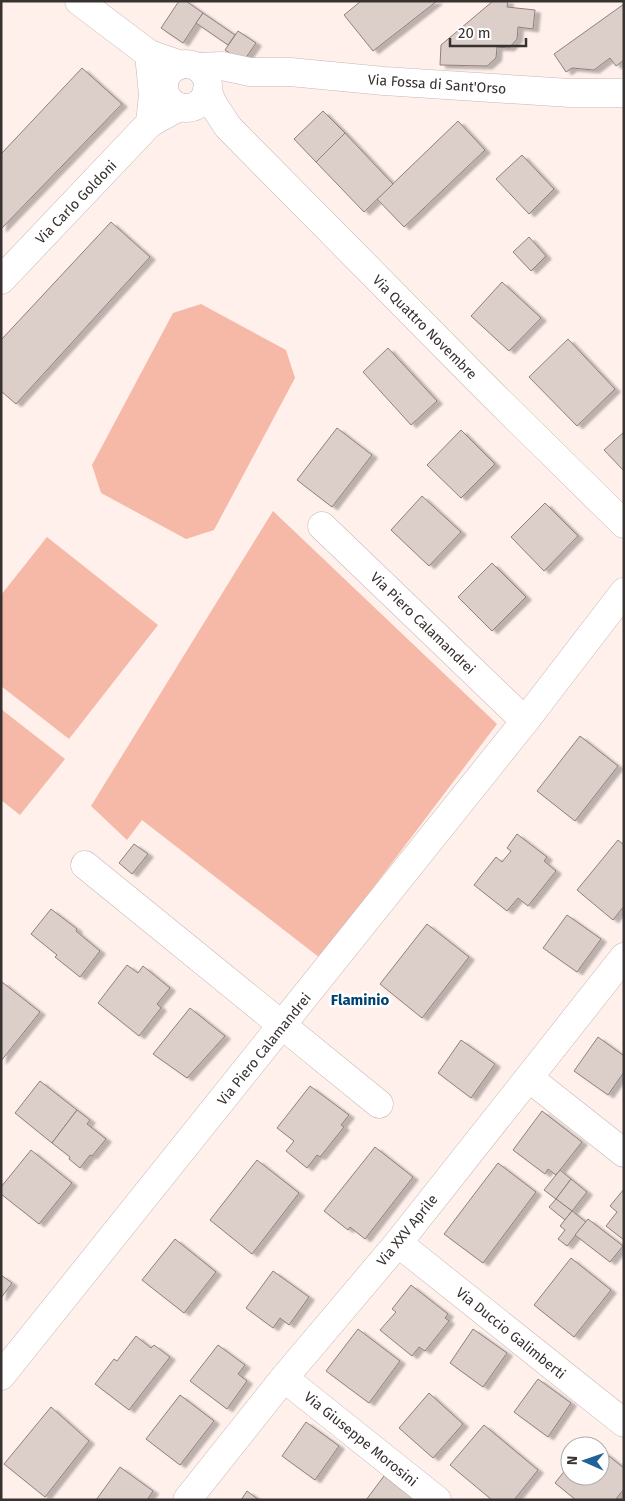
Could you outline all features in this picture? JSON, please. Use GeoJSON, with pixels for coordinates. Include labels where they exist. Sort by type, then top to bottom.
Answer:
{"type":"FeatureCollection","features":[{"type":"Feature","properties":{"kind":"street"},"geometry":{"type":"LineString","coordinates":[[79,1],[149,54],[186,88]]}},
{"type":"Feature","properties":{"kind":"street"},"geometry":{"type":"LineString","coordinates":[[149,54],[153,95],[150,124]]}},
{"type":"Feature","properties":{"kind":"street","name":"Via Fossa di Sant'Orso"},"geometry":{"type":"LineString","coordinates":[[186,88],[222,66],[250,72],[290,72],[384,81],[570,93],[624,93]]}},
{"type":"Feature","properties":{"kind":"street","name":"Via Carlo Goldoni"},"geometry":{"type":"LineString","coordinates":[[1,280],[186,88]]}},
{"type":"Feature","properties":{"kind":"street","name":"Via Quattro Novembre"},"geometry":{"type":"LineString","coordinates":[[186,88],[214,104],[228,127],[492,394],[624,524]]}},
{"type":"Feature","properties":{"kind":"street","name":"Via Piero Calamandrei"},"geometry":{"type":"LineString","coordinates":[[322,526],[525,721]]}},
{"type":"Feature","properties":{"kind":"street","name":"Via Piero Calamandrei"},"geometry":{"type":"LineString","coordinates":[[1,1376],[283,1026],[525,721],[624,592]]}},
{"type":"Feature","properties":{"kind":"street"},"geometry":{"type":"LineString","coordinates":[[85,866],[379,1104]]}},
{"type":"Feature","properties":{"kind":"street","name":"Via XXV Aprile"},"geometry":{"type":"LineString","coordinates":[[187,1500],[284,1378],[398,1243],[624,957]]}},
{"type":"Feature","properties":{"kind":"street"},"geometry":{"type":"LineString","coordinates":[[529,1078],[624,1153]]}},
{"type":"Feature","properties":{"kind":"street","name":"Via Duccio Galimberti"},"geometry":{"type":"LineString","coordinates":[[398,1243],[624,1423]]}},
{"type":"Feature","properties":{"kind":"street","name":"Via Giuseppe Morosini"},"geometry":{"type":"LineString","coordinates":[[284,1378],[437,1500]]}},
{"type":"Feature","properties":{"kind":"shaded area"},"geometry":{"type":"Polygon","coordinates":[[[201,304],[286,350],[295,378],[214,530],[186,539],[101,493],[92,465],[173,313],[201,304]]]}},
{"type":"Feature","properties":{"kind":"shaded area"},"geometry":{"type":"Polygon","coordinates":[[[273,511],[497,724],[320,958],[142,820],[127,840],[91,806],[273,511]]]}},
{"type":"Feature","properties":{"kind":"shaded area"},"geometry":{"type":"Polygon","coordinates":[[[47,537],[158,625],[69,739],[1,686],[1,595],[47,537]]]}},
{"type":"Feature","properties":{"kind":"shaded area"},"geometry":{"type":"Polygon","coordinates":[[[1,709],[65,759],[20,815],[1,800],[1,709]]]}},
{"type":"Feature","properties":{"kind":"building"},"geometry":{"type":"Polygon","coordinates":[[[179,1],[186,1],[203,13],[183,43],[161,28],[179,1]]]}},
{"type":"Feature","properties":{"kind":"building"},"geometry":{"type":"Polygon","coordinates":[[[361,1],[437,1],[373,51],[344,15],[361,1]]]}},
{"type":"Feature","properties":{"kind":"building"},"geometry":{"type":"Polygon","coordinates":[[[493,1],[508,1],[507,7],[535,10],[533,29],[518,27],[517,39],[509,48],[497,47],[496,58],[487,66],[440,65],[441,45],[493,1]]]}},
{"type":"Feature","properties":{"kind":"building"},"geometry":{"type":"Polygon","coordinates":[[[624,4],[624,60],[616,66],[610,58],[594,70],[572,68],[566,72],[554,54],[624,4]]]}},
{"type":"Feature","properties":{"kind":"building"},"geometry":{"type":"Polygon","coordinates":[[[203,13],[235,35],[228,45],[196,23],[203,13]]]}},
{"type":"Feature","properties":{"kind":"building"},"geometry":{"type":"Polygon","coordinates":[[[238,31],[256,43],[243,62],[225,50],[238,31]]]}},
{"type":"Feature","properties":{"kind":"building"},"geometry":{"type":"Polygon","coordinates":[[[82,68],[122,104],[1,229],[1,154],[82,68]]]}},
{"type":"Feature","properties":{"kind":"building"},"geometry":{"type":"Polygon","coordinates":[[[323,111],[345,133],[316,162],[294,139],[323,111]]]}},
{"type":"Feature","properties":{"kind":"building"},"geometry":{"type":"Polygon","coordinates":[[[458,121],[485,150],[404,227],[377,199],[458,121]]]}},
{"type":"Feature","properties":{"kind":"building"},"geometry":{"type":"Polygon","coordinates":[[[345,133],[393,184],[364,212],[316,162],[345,133]]]}},
{"type":"Feature","properties":{"kind":"building"},"geometry":{"type":"Polygon","coordinates":[[[522,155],[554,189],[529,214],[496,179],[522,155]]]}},
{"type":"Feature","properties":{"kind":"building"},"geometry":{"type":"Polygon","coordinates":[[[111,222],[150,257],[16,404],[1,391],[1,340],[111,222]]]}},
{"type":"Feature","properties":{"kind":"building"},"geometry":{"type":"Polygon","coordinates":[[[529,237],[546,256],[531,271],[513,252],[529,237]]]}},
{"type":"Feature","properties":{"kind":"building"},"geometry":{"type":"Polygon","coordinates":[[[502,282],[541,318],[509,351],[471,316],[502,282]]]}},
{"type":"Feature","properties":{"kind":"building"},"geometry":{"type":"Polygon","coordinates":[[[568,339],[615,389],[577,426],[529,377],[568,339]]]}},
{"type":"Feature","properties":{"kind":"building"},"geometry":{"type":"Polygon","coordinates":[[[388,348],[437,401],[411,425],[363,372],[388,348]]]}},
{"type":"Feature","properties":{"kind":"building"},"geometry":{"type":"Polygon","coordinates":[[[337,428],[372,455],[332,507],[297,480],[337,428]]]}},
{"type":"Feature","properties":{"kind":"building"},"geometry":{"type":"Polygon","coordinates":[[[461,430],[495,464],[461,498],[427,465],[461,430]]]}},
{"type":"Feature","properties":{"kind":"building"},"geometry":{"type":"Polygon","coordinates":[[[624,432],[624,471],[604,450],[624,432]]]}},
{"type":"Feature","properties":{"kind":"building"},"geometry":{"type":"Polygon","coordinates":[[[422,496],[461,532],[429,566],[391,530],[422,496]]]}},
{"type":"Feature","properties":{"kind":"building"},"geometry":{"type":"Polygon","coordinates":[[[545,503],[578,536],[544,571],[511,537],[545,503]]]}},
{"type":"Feature","properties":{"kind":"building"},"geometry":{"type":"Polygon","coordinates":[[[492,563],[526,597],[492,631],[458,597],[492,563]]]}},
{"type":"Feature","properties":{"kind":"building"},"geometry":{"type":"Polygon","coordinates":[[[580,736],[618,766],[575,821],[537,791],[580,736]]]}},
{"type":"Feature","properties":{"kind":"building"},"geometry":{"type":"Polygon","coordinates":[[[517,834],[547,857],[544,861],[556,871],[528,906],[518,898],[507,911],[474,885],[496,857],[502,862],[511,851],[507,848],[517,834]]]}},
{"type":"Feature","properties":{"kind":"building"},"geometry":{"type":"Polygon","coordinates":[[[618,840],[624,845],[624,906],[613,920],[577,890],[618,840]]]}},
{"type":"Feature","properties":{"kind":"building"},"geometry":{"type":"Polygon","coordinates":[[[134,844],[148,854],[132,874],[119,863],[134,844]]]}},
{"type":"Feature","properties":{"kind":"building"},"geometry":{"type":"Polygon","coordinates":[[[51,909],[77,929],[76,931],[100,951],[80,977],[31,934],[51,909]]]}},
{"type":"Feature","properties":{"kind":"building"},"geometry":{"type":"Polygon","coordinates":[[[567,915],[601,939],[577,972],[543,948],[567,915]]]}},
{"type":"Feature","properties":{"kind":"building"},"geometry":{"type":"Polygon","coordinates":[[[427,924],[469,957],[422,1018],[380,984],[427,924]]]}},
{"type":"Feature","properties":{"kind":"building"},"geometry":{"type":"Polygon","coordinates":[[[127,965],[138,973],[143,966],[170,988],[157,1004],[161,1008],[139,1036],[98,1003],[127,965]]]}},
{"type":"Feature","properties":{"kind":"building"},"geometry":{"type":"Polygon","coordinates":[[[1,983],[40,1012],[1,1061],[1,983]]]}},
{"type":"Feature","properties":{"kind":"building"},"geometry":{"type":"Polygon","coordinates":[[[190,1008],[225,1036],[187,1078],[153,1054],[190,1008]]]}},
{"type":"Feature","properties":{"kind":"building"},"geometry":{"type":"Polygon","coordinates":[[[598,1037],[624,1056],[624,1072],[608,1095],[574,1071],[598,1037]]]}},
{"type":"Feature","properties":{"kind":"building"},"geometry":{"type":"Polygon","coordinates":[[[461,1040],[495,1064],[471,1098],[438,1073],[461,1040]]]}},
{"type":"Feature","properties":{"kind":"building"},"geometry":{"type":"Polygon","coordinates":[[[40,1081],[77,1110],[52,1143],[15,1113],[40,1081]]]}},
{"type":"Feature","properties":{"kind":"building"},"geometry":{"type":"Polygon","coordinates":[[[310,1086],[349,1115],[341,1125],[344,1127],[320,1157],[317,1155],[307,1168],[286,1151],[294,1141],[277,1128],[310,1086]]]}},
{"type":"Feature","properties":{"kind":"building"},"geometry":{"type":"Polygon","coordinates":[[[77,1110],[90,1120],[87,1124],[106,1139],[80,1168],[69,1159],[70,1157],[52,1143],[77,1110]]]}},
{"type":"Feature","properties":{"kind":"building"},"geometry":{"type":"Polygon","coordinates":[[[542,1111],[582,1142],[556,1175],[548,1169],[545,1174],[513,1150],[542,1111]]]}},
{"type":"Feature","properties":{"kind":"building"},"geometry":{"type":"Polygon","coordinates":[[[375,1147],[413,1177],[365,1239],[350,1227],[348,1230],[324,1211],[375,1147]]]}},
{"type":"Feature","properties":{"kind":"building"},"geometry":{"type":"Polygon","coordinates":[[[31,1150],[72,1183],[39,1224],[1,1194],[1,1187],[31,1150]]]}},
{"type":"Feature","properties":{"kind":"building"},"geometry":{"type":"Polygon","coordinates":[[[257,1160],[299,1193],[252,1254],[210,1220],[257,1160]]]}},
{"type":"Feature","properties":{"kind":"building"},"geometry":{"type":"Polygon","coordinates":[[[498,1163],[536,1192],[483,1263],[444,1234],[498,1163]]]}},
{"type":"Feature","properties":{"kind":"building"},"geometry":{"type":"Polygon","coordinates":[[[560,1170],[571,1179],[556,1199],[544,1190],[560,1170]]]}},
{"type":"Feature","properties":{"kind":"building"},"geometry":{"type":"Polygon","coordinates":[[[571,1179],[587,1192],[572,1211],[556,1199],[571,1179]]]}},
{"type":"Feature","properties":{"kind":"building"},"geometry":{"type":"Polygon","coordinates":[[[624,1189],[624,1240],[606,1226],[617,1212],[610,1206],[624,1189]]]}},
{"type":"Feature","properties":{"kind":"building"},"geometry":{"type":"Polygon","coordinates":[[[556,1199],[572,1211],[565,1220],[549,1207],[556,1199]]]}},
{"type":"Feature","properties":{"kind":"building"},"geometry":{"type":"Polygon","coordinates":[[[572,1211],[586,1222],[567,1246],[558,1239],[565,1230],[560,1226],[572,1211]]]}},
{"type":"Feature","properties":{"kind":"building"},"geometry":{"type":"Polygon","coordinates":[[[588,1219],[623,1246],[610,1262],[575,1235],[588,1219]]]}},
{"type":"Feature","properties":{"kind":"building"},"geometry":{"type":"Polygon","coordinates":[[[175,1239],[216,1272],[184,1313],[142,1280],[175,1239]]]}},
{"type":"Feature","properties":{"kind":"building"},"geometry":{"type":"Polygon","coordinates":[[[571,1258],[611,1290],[574,1337],[534,1305],[571,1258]]]}},
{"type":"Feature","properties":{"kind":"building"},"geometry":{"type":"Polygon","coordinates":[[[273,1271],[309,1297],[289,1325],[280,1318],[273,1328],[246,1308],[273,1271]]]}},
{"type":"Feature","properties":{"kind":"building"},"geometry":{"type":"Polygon","coordinates":[[[1,1275],[12,1283],[1,1298],[1,1275]]]}},
{"type":"Feature","properties":{"kind":"building"},"geometry":{"type":"Polygon","coordinates":[[[411,1285],[448,1314],[445,1318],[449,1321],[425,1351],[419,1347],[412,1356],[380,1330],[396,1312],[392,1309],[411,1285]]]}},
{"type":"Feature","properties":{"kind":"building"},"geometry":{"type":"Polygon","coordinates":[[[358,1329],[400,1361],[369,1403],[326,1371],[358,1329]]]}},
{"type":"Feature","properties":{"kind":"building"},"geometry":{"type":"Polygon","coordinates":[[[473,1329],[507,1353],[483,1387],[450,1363],[473,1329]]]}},
{"type":"Feature","properties":{"kind":"building"},"geometry":{"type":"Polygon","coordinates":[[[136,1336],[151,1348],[154,1345],[170,1357],[129,1410],[95,1384],[114,1359],[117,1361],[136,1336]]]}},
{"type":"Feature","properties":{"kind":"building"},"geometry":{"type":"Polygon","coordinates":[[[218,1345],[245,1365],[238,1374],[247,1381],[227,1409],[190,1381],[218,1345]]]}},
{"type":"Feature","properties":{"kind":"building"},"geometry":{"type":"Polygon","coordinates":[[[538,1379],[571,1403],[548,1437],[514,1412],[538,1379]]]}},
{"type":"Feature","properties":{"kind":"building"},"geometry":{"type":"Polygon","coordinates":[[[429,1393],[463,1424],[433,1458],[399,1428],[429,1393]]]}},
{"type":"Feature","properties":{"kind":"building"},"geometry":{"type":"Polygon","coordinates":[[[180,1395],[214,1421],[180,1465],[146,1439],[180,1395]]]}},
{"type":"Feature","properties":{"kind":"building"},"geometry":{"type":"Polygon","coordinates":[[[51,1407],[89,1441],[45,1497],[4,1464],[51,1407]]]}},
{"type":"Feature","properties":{"kind":"building"},"geometry":{"type":"Polygon","coordinates":[[[306,1422],[339,1446],[315,1480],[282,1456],[306,1422]]]}},
{"type":"Feature","properties":{"kind":"building"},"geometry":{"type":"Polygon","coordinates":[[[484,1425],[538,1470],[514,1500],[492,1500],[450,1465],[484,1425]]]}},
{"type":"Feature","properties":{"kind":"building"},"geometry":{"type":"Polygon","coordinates":[[[610,1457],[624,1468],[624,1489],[615,1500],[576,1500],[555,1483],[560,1477],[560,1486],[610,1486],[610,1457]]]}},
{"type":"Feature","properties":{"kind":"building"},"geometry":{"type":"Polygon","coordinates":[[[120,1467],[153,1491],[147,1500],[96,1500],[120,1467]]]}},
{"type":"Feature","properties":{"kind":"building"},"geometry":{"type":"Polygon","coordinates":[[[384,1476],[415,1500],[366,1500],[384,1476]]]}},
{"type":"Feature","properties":{"kind":"building"},"geometry":{"type":"Polygon","coordinates":[[[247,1491],[259,1500],[241,1500],[247,1491]]]}},
{"type":"Feature","properties":{"kind":"district","name":"Flaminio"},"geometry":{"type":"Point","coordinates":[360,1000]}}]}
